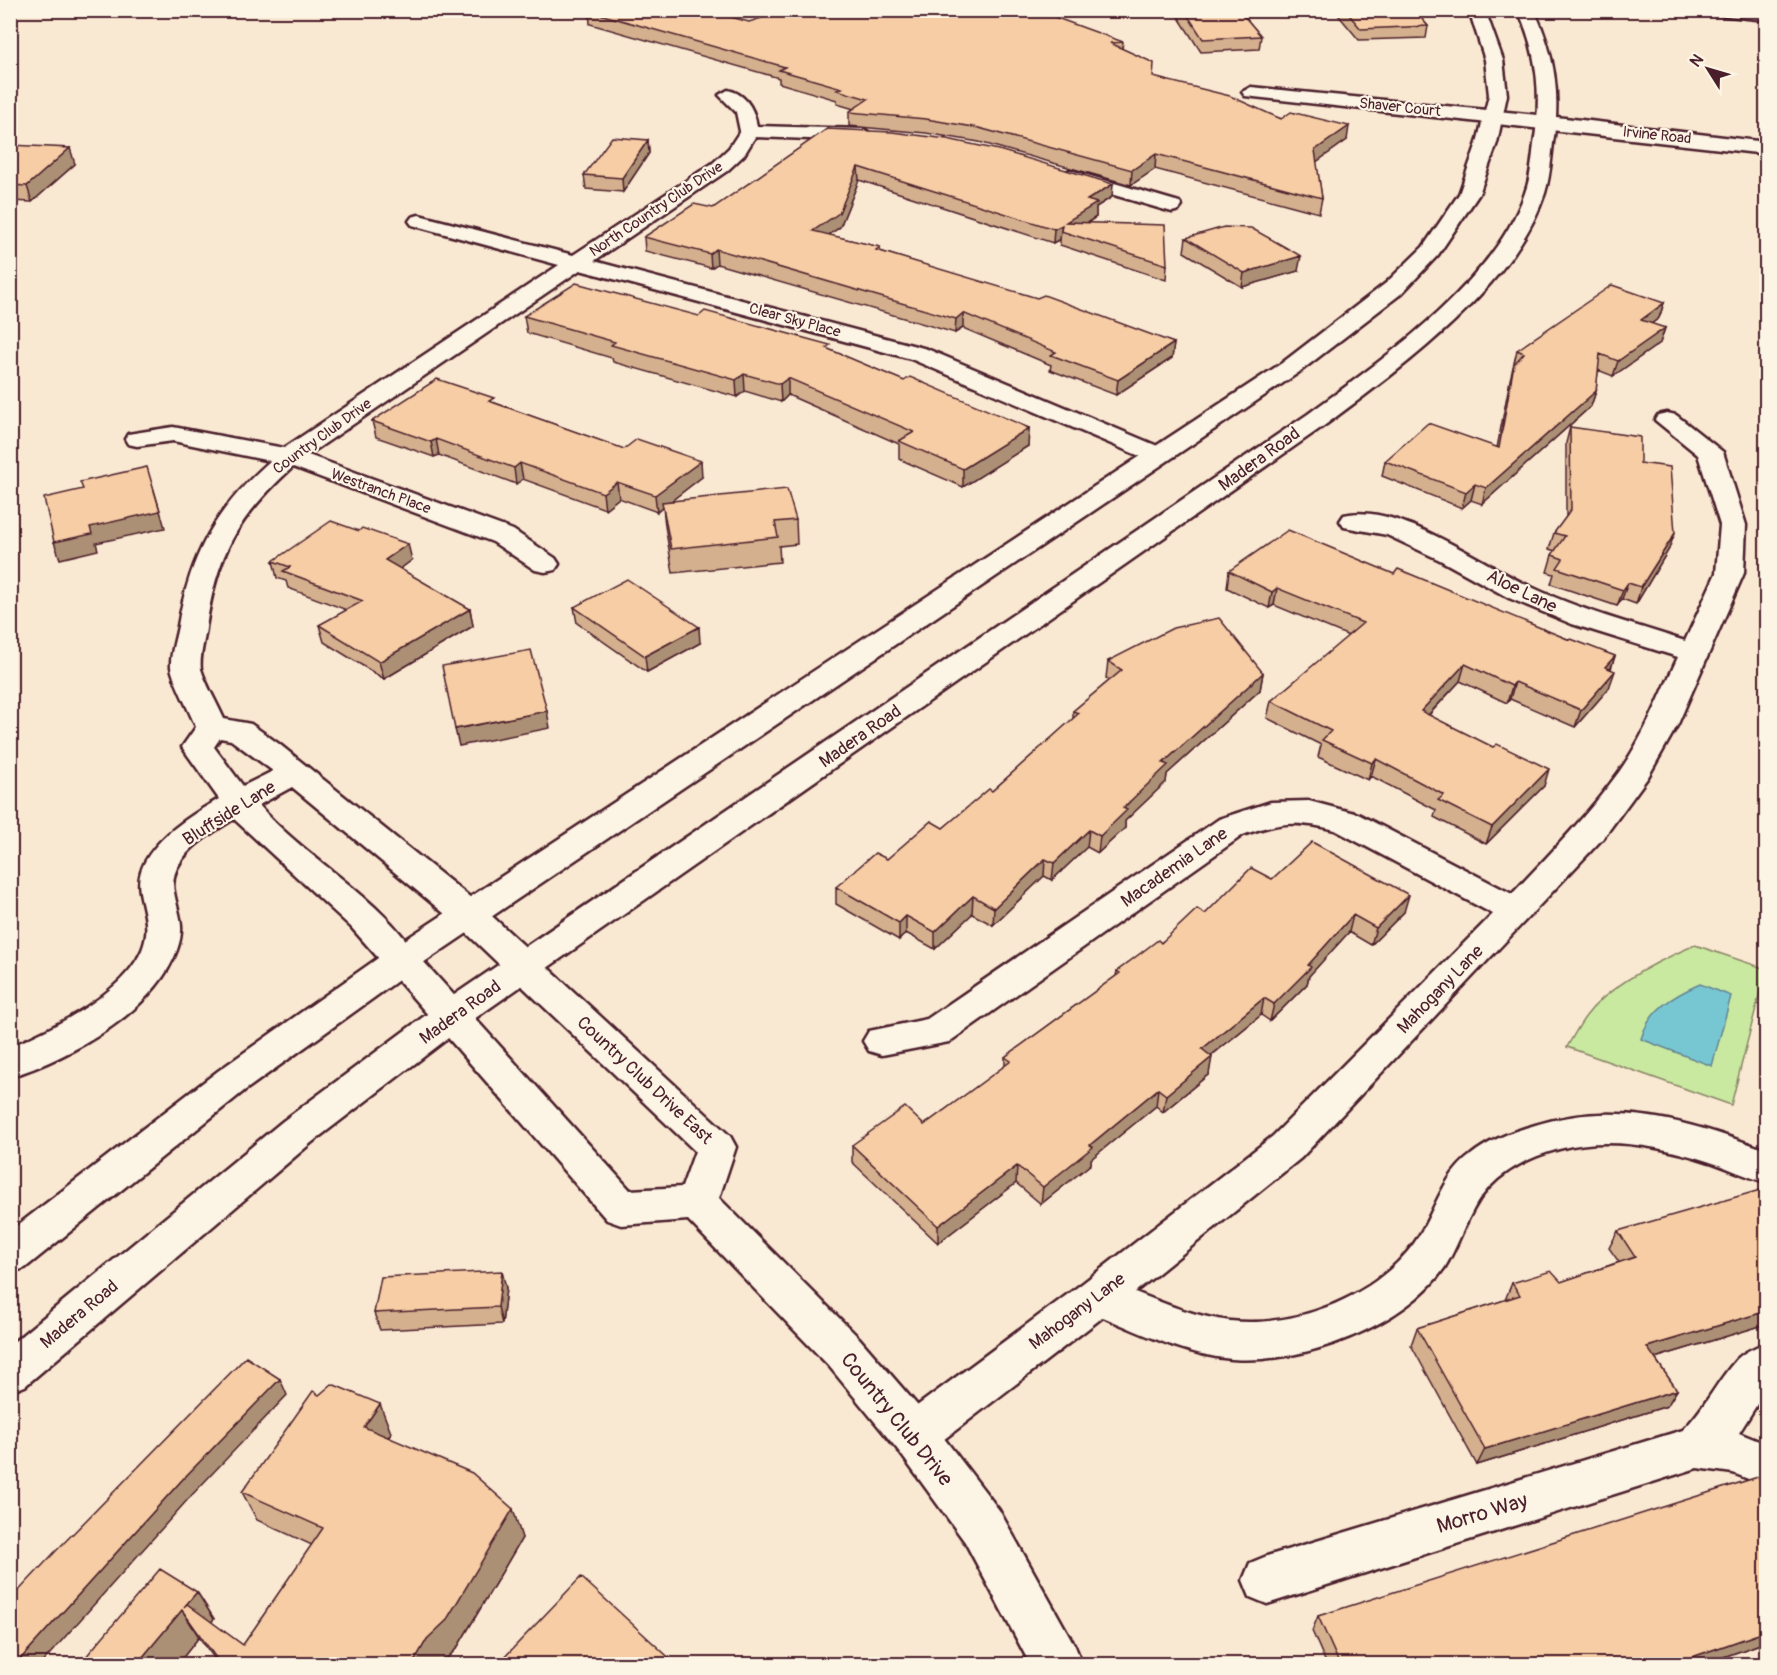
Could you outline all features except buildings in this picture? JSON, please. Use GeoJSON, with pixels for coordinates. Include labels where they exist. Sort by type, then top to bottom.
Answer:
{"type":"FeatureCollection","features":[{"type":"Feature","properties":{"kind":"street"},"geometry":{"type":"LineString","coordinates":[[10,1255],[231,1081],[401,960],[1290,368],[1395,288],[1431,251],[1469,194],[1487,143],[1498,95],[1494,60],[1477,10]]}},
{"type":"Feature","properties":{"kind":"street","name":"Madera Road"},"geometry":{"type":"LineString","coordinates":[[10,1372],[297,1132],[451,1016],[1235,477],[1357,389],[1443,320],[1492,267],[1516,230],[1534,195],[1548,122],[1550,97],[1539,40],[1526,10]]}},
{"type":"Feature","properties":{"kind":"street","name":"Shaver Court"},"geometry":{"type":"LineString","coordinates":[[1251,92],[1548,122]]}},
{"type":"Feature","properties":{"kind":"street"},"geometry":{"type":"LineString","coordinates":[[728,95],[745,110],[748,131],[882,136]]}},
{"type":"Feature","properties":{"kind":"street","name":"Irvine Road"},"geometry":{"type":"LineString","coordinates":[[1548,122],[1767,147]]}},
{"type":"Feature","properties":{"kind":"street","name":"North Country Club Drive"},"geometry":{"type":"LineString","coordinates":[[579,262],[720,167],[737,151],[748,131]]}},
{"type":"Feature","properties":{"kind":"street"},"geometry":{"type":"LineString","coordinates":[[1046,169],[1172,206]]}},
{"type":"Feature","properties":{"kind":"street","name":"Clear Sky Place"},"geometry":{"type":"LineString","coordinates":[[419,221],[919,354],[1158,455]]}},
{"type":"Feature","properties":{"kind":"street","name":"Country Club Drive"},"geometry":{"type":"LineString","coordinates":[[212,728],[186,667],[198,590],[210,554],[229,520],[255,488],[289,457],[579,262]]}},
{"type":"Feature","properties":{"kind":"street","name":"Mahogany Lane"},"geometry":{"type":"LineString","coordinates":[[914,1435],[1098,1296],[1287,1147],[1516,911],[1592,829],[1632,777],[1663,724],[1730,573],[1733,525],[1710,452],[1667,420]]}},
{"type":"Feature","properties":{"kind":"street","name":"Westranch Place"},"geometry":{"type":"LineString","coordinates":[[137,439],[173,434],[289,457],[503,536],[545,564]]}},
{"type":"Feature","properties":{"kind":"street","name":"Aloe Lane"},"geometry":{"type":"LineString","coordinates":[[1353,521],[1394,528],[1450,554],[1519,592],[1582,618],[1695,653]]}},
{"type":"Feature","properties":{"kind":"street"},"geometry":{"type":"LineString","coordinates":[[469,915],[296,772],[240,731],[212,728],[198,747],[253,820],[363,918],[621,1208],[697,1203]]}},
{"type":"Feature","properties":{"kind":"street","name":"Bluffside Lane"},"geometry":{"type":"LineString","coordinates":[[10,1063],[94,1019],[129,992],[147,973],[158,956],[165,925],[154,890],[161,865],[184,838],[239,803],[296,772]]}},
{"type":"Feature","properties":{"kind":"street","name":"Macademia Lane"},"geometry":{"type":"LineString","coordinates":[[882,1041],[936,1032],[1231,827],[1271,813],[1309,812],[1346,822],[1516,911]]}},
{"type":"Feature","properties":{"kind":"street","name":"Country Club Drive East"},"geometry":{"type":"LineString","coordinates":[[469,915],[716,1147],[697,1203]]}},
{"type":"Feature","properties":{"kind":"street"},"geometry":{"type":"LineString","coordinates":[[1098,1296],[1172,1325],[1232,1340],[1267,1339],[1316,1330],[1360,1313],[1402,1287],[1425,1261],[1458,1193],[1483,1167],[1513,1149],[1551,1134],[1591,1127],[1632,1127],[1711,1145],[1767,1166]]}},
{"type":"Feature","properties":{"kind":"street","name":"Country Club Drive"},"geometry":{"type":"LineString","coordinates":[[697,1203],[844,1352],[914,1435],[982,1526],[1057,1665]]}},
{"type":"Feature","properties":{"kind":"street","name":"Morro Way"},"geometry":{"type":"LineString","coordinates":[[1697,1447],[1717,1427],[1753,1373],[1767,1363]]}},
{"type":"Feature","properties":{"kind":"street","name":"Morro Way"},"geometry":{"type":"LineString","coordinates":[[1267,1580],[1697,1447],[1734,1452],[1767,1465]]}},
{"type":"Feature","properties":{"kind":"lane"},"geometry":{"type":"LineString","coordinates":[[1701,10],[1767,17]]}},
{"type":"Feature","properties":{"kind":"green space"},"geometry":{"type":"Polygon","coordinates":[[[1695,945],[1766,969],[1731,1105],[1567,1047],[1586,1016],[1608,994],[1651,966],[1695,945]]]}},
{"type":"Feature","properties":{"kind":"water"},"geometry":{"type":"Polygon","coordinates":[[[1700,984],[1731,996],[1712,1066],[1641,1039],[1650,1020],[1663,1005],[1700,984]]]}}]}
